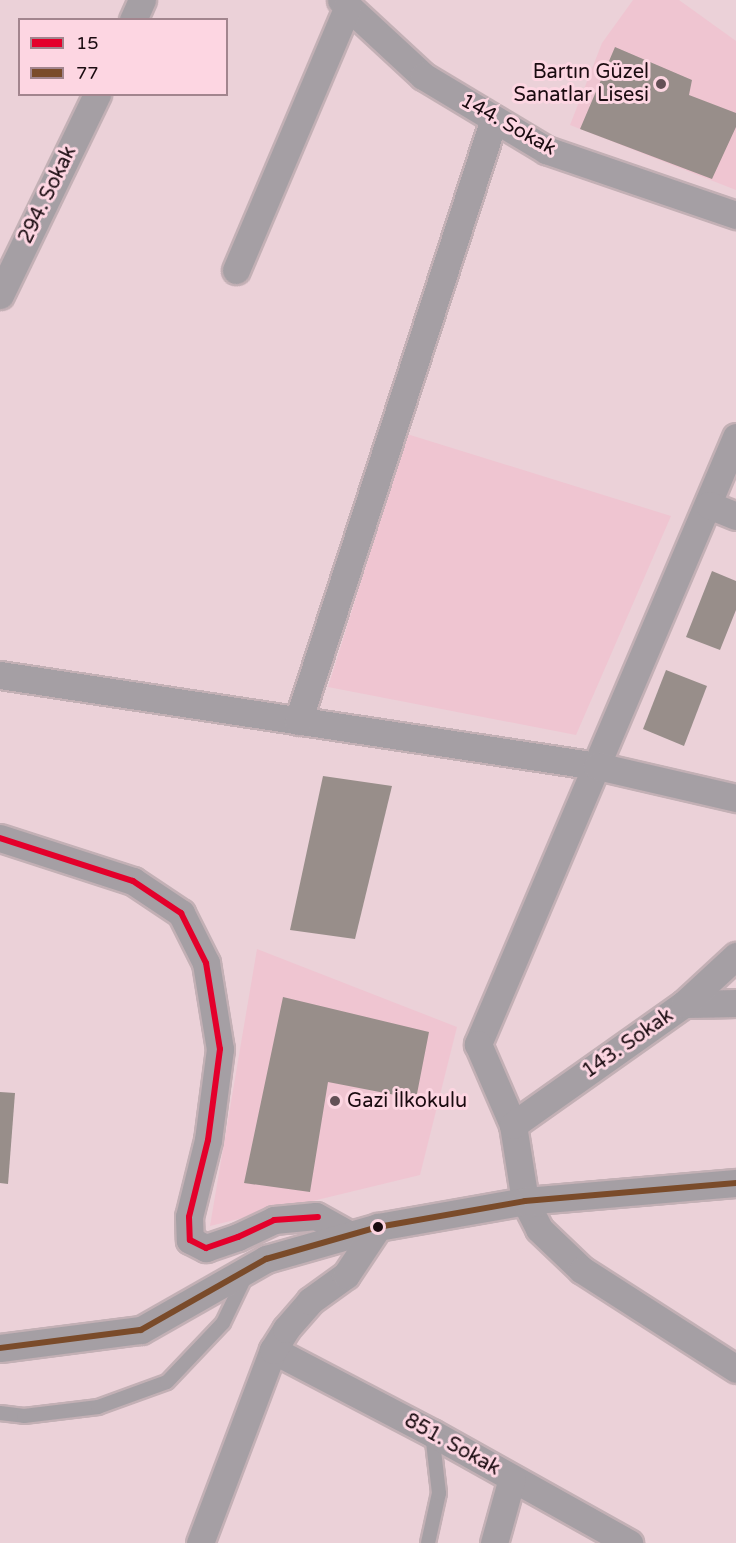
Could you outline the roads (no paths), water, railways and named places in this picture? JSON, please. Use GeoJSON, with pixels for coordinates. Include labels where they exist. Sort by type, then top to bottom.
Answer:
{"type":"FeatureCollection","features":[{"type":"Feature","properties":{"kind":"street"},"geometry":{"type":"LineString","coordinates":[[134,18],[142,0]]}},
{"type":"Feature","properties":{"kind":"street"},"geometry":{"type":"LineString","coordinates":[[236,270],[344,3]]}},
{"type":"Feature","properties":{"kind":"street","name":"144. Sokak"},"geometry":{"type":"LineString","coordinates":[[344,3],[423,76],[546,150],[736,215]]}},
{"type":"Feature","properties":{"kind":"street","name":"294. Sokak"},"geometry":{"type":"LineString","coordinates":[[0,294],[96,96]]}},
{"type":"Feature","properties":{"kind":"street"},"geometry":{"type":"LineString","coordinates":[[298,722],[494,118]]}},
{"type":"Feature","properties":{"kind":"street"},"geometry":{"type":"LineString","coordinates":[[736,437],[709,506],[478,1044],[513,1125],[525,1201],[539,1229],[582,1270],[736,1369]]}},
{"type":"Feature","properties":{"kind":"street"},"geometry":{"type":"LineString","coordinates":[[709,506],[736,516]]}},
{"type":"Feature","properties":{"kind":"street"},"geometry":{"type":"LineString","coordinates":[[0,675],[597,766],[736,798]]}},
{"type":"Feature","properties":{"kind":"street"},"geometry":{"type":"LineString","coordinates":[[0,838],[133,881],[181,913],[206,963],[220,1049],[208,1140],[189,1217],[190,1240],[206,1248],[238,1237],[274,1220],[315,1216],[348,1234]]}},
{"type":"Feature","properties":{"kind":"street","name":"143. Sokak"},"geometry":{"type":"LineString","coordinates":[[513,1125],[684,1004],[736,956]]}},
{"type":"Feature","properties":{"kind":"street"},"geometry":{"type":"LineString","coordinates":[[684,1004],[736,1003]]}},
{"type":"Feature","properties":{"kind":"street"},"geometry":{"type":"LineString","coordinates":[[0,1348],[141,1330],[266,1259],[378,1227],[525,1201],[736,1183]]}},
{"type":"Feature","properties":{"kind":"street"},"geometry":{"type":"LineString","coordinates":[[200,1543],[273,1350],[286,1329],[310,1301],[345,1275],[378,1227]]}},
{"type":"Feature","properties":{"kind":"street","name":"851. Sokak"},"geometry":{"type":"LineString","coordinates":[[273,1350],[432,1433],[628,1543]]}},
{"type":"Feature","properties":{"kind":"street"},"geometry":{"type":"LineString","coordinates":[[494,1543],[512,1478]]}},
{"type":"Feature","properties":{"kind":"lane"},"geometry":{"type":"LineString","coordinates":[[0,1413],[24,1416],[98,1407],[167,1382],[224,1323],[250,1268]]}},
{"type":"Feature","properties":{"kind":"lane"},"geometry":{"type":"LineString","coordinates":[[428,1543],[438,1493],[432,1433]]}},
{"type":"Feature","properties":{"kind":"place","name":"Bartın Güzel Sanatlar Lisesi"},"geometry":{"type":"Point","coordinates":[661,84]}},
{"type":"Feature","properties":{"kind":"place","name":"Gazi İlkokulu"},"geometry":{"type":"Point","coordinates":[335,1101]}}]}
